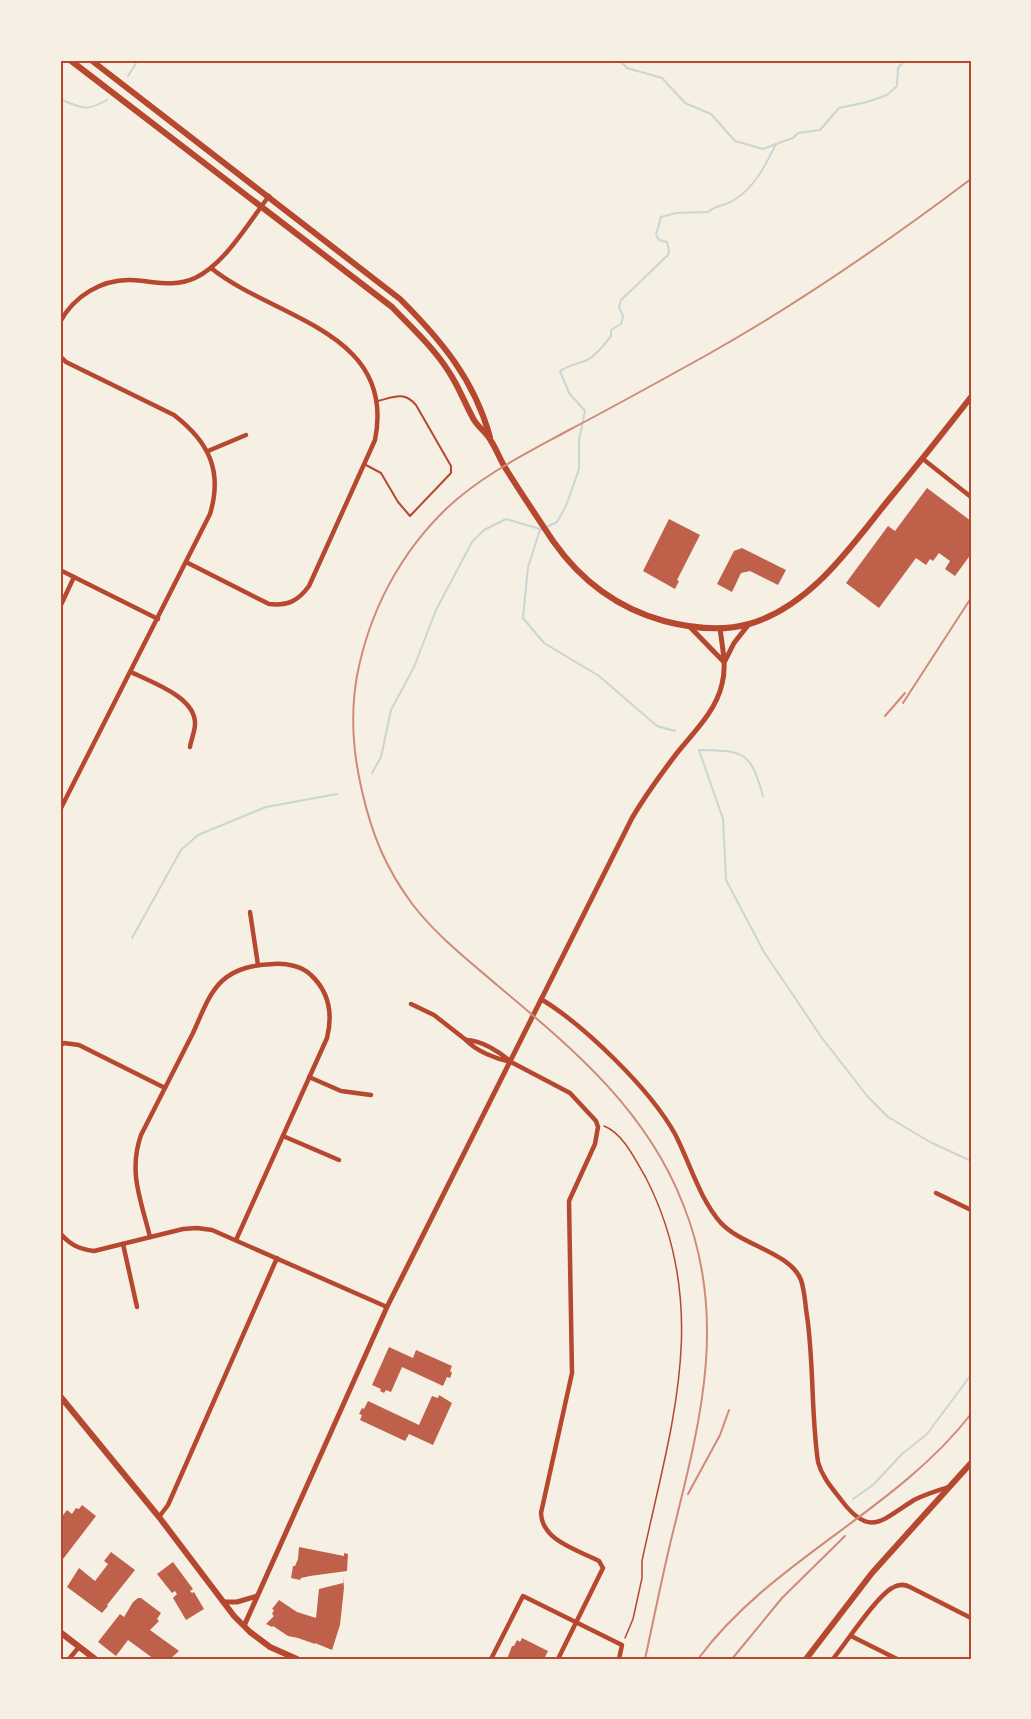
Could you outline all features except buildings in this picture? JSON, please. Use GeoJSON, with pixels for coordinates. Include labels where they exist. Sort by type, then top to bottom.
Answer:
{"type":"FeatureCollection","features":[{"type":"Feature","properties":{"kind":"main road"},"geometry":{"type":"LineString","coordinates":[[69,60],[392,308],[426,342],[449,371],[475,422],[491,440]]}},
{"type":"Feature","properties":{"kind":"main road"},"geometry":{"type":"LineString","coordinates":[[91,60],[400,299],[434,333],[458,364],[484,417],[491,440],[504,466],[555,543],[581,575],[617,602],[645,615],[690,627],[720,628],[749,624],[770,616],[791,603],[819,582],[923,459],[971,397]]}},
{"type":"Feature","properties":{"kind":"main road"},"geometry":{"type":"LineString","coordinates":[[60,1396],[244,1626],[270,1647],[297,1659]]}},
{"type":"Feature","properties":{"kind":"main road"},"geometry":{"type":"LineString","coordinates":[[806,1659],[872,1573],[971,1463]]}},
{"type":"Feature","properties":{"kind":"main road"},"geometry":{"type":"LineString","coordinates":[[60,1632],[90,1658]]}},
{"type":"Feature","properties":{"kind":"street"},"geometry":{"type":"LineString","coordinates":[[60,322],[78,299],[95,288],[112,282],[131,280],[156,284],[177,283],[194,278],[211,268],[268,196]]}},
{"type":"Feature","properties":{"kind":"street"},"geometry":{"type":"LineString","coordinates":[[186,562],[269,604],[281,606],[301,597],[309,586],[375,440],[379,420],[378,401],[373,383],[362,364],[345,347],[313,324],[227,280],[211,268]]}},
{"type":"Feature","properties":{"kind":"street"},"geometry":{"type":"LineString","coordinates":[[60,356],[66,362],[174,415],[199,438],[208,451],[215,483],[210,514],[60,810]]}},
{"type":"Feature","properties":{"kind":"street"},"geometry":{"type":"LineString","coordinates":[[208,451],[246,435]]}},
{"type":"Feature","properties":{"kind":"street"},"geometry":{"type":"LineString","coordinates":[[923,459],[971,497]]}},
{"type":"Feature","properties":{"kind":"street"},"geometry":{"type":"LineString","coordinates":[[60,570],[158,619]]}},
{"type":"Feature","properties":{"kind":"street"},"geometry":{"type":"LineString","coordinates":[[60,607],[74,577]]}},
{"type":"Feature","properties":{"kind":"street"},"geometry":{"type":"LineString","coordinates":[[724,663],[734,643],[749,624]]}},
{"type":"Feature","properties":{"kind":"street"},"geometry":{"type":"LineString","coordinates":[[690,627],[710,645],[724,663]]}},
{"type":"Feature","properties":{"kind":"street"},"geometry":{"type":"LineString","coordinates":[[244,1626],[387,1307],[632,818],[718,697],[723,682],[724,663],[720,628]]}},
{"type":"Feature","properties":{"kind":"street"},"geometry":{"type":"LineString","coordinates":[[131,672],[178,696],[187,704],[195,723],[190,747]]}},
{"type":"Feature","properties":{"kind":"street"},"geometry":{"type":"LineString","coordinates":[[250,912],[258,965]]}},
{"type":"Feature","properties":{"kind":"street"},"geometry":{"type":"LineString","coordinates":[[150,1237],[134,1161],[141,1135],[213,992],[233,973],[258,965],[295,966],[309,972],[320,983],[327,995],[331,1023],[327,1038],[236,1240]]}},
{"type":"Feature","properties":{"kind":"street"},"geometry":{"type":"LineString","coordinates":[[541,999],[568,1018],[598,1045],[647,1095],[674,1133],[710,1208],[721,1222],[743,1240],[782,1259],[800,1277],[811,1350],[818,1462],[824,1477],[850,1511],[863,1521],[872,1524],[885,1520],[925,1494],[948,1487]]}},
{"type":"Feature","properties":{"kind":"street"},"geometry":{"type":"LineString","coordinates":[[411,1005],[434,1015],[466,1040],[473,1040],[503,1055],[511,1062],[570,1093],[597,1124],[595,1144],[572,1190],[569,1201],[572,1373],[541,1513],[542,1524],[549,1534],[599,1561],[603,1565],[603,1571],[558,1659]]}},
{"type":"Feature","properties":{"kind":"street"},"geometry":{"type":"LineString","coordinates":[[62,1045],[79,1045],[165,1088]]}},
{"type":"Feature","properties":{"kind":"street"},"geometry":{"type":"LineString","coordinates":[[309,1077],[341,1091],[371,1095]]}},
{"type":"Feature","properties":{"kind":"street"},"geometry":{"type":"LineString","coordinates":[[283,1136],[339,1160]]}},
{"type":"Feature","properties":{"kind":"street"},"geometry":{"type":"LineString","coordinates":[[936,1193],[971,1210]]}},
{"type":"Feature","properties":{"kind":"street"},"geometry":{"type":"LineString","coordinates":[[60,1233],[79,1249],[94,1251],[183,1229],[212,1230],[387,1307]]}},
{"type":"Feature","properties":{"kind":"street"},"geometry":{"type":"LineString","coordinates":[[123,1244],[137,1307]]}},
{"type":"Feature","properties":{"kind":"street"},"geometry":{"type":"LineString","coordinates":[[159,1518],[168,1505],[277,1258]]}},
{"type":"Feature","properties":{"kind":"street"},"geometry":{"type":"LineString","coordinates":[[833,1659],[891,1588],[900,1585],[910,1587],[971,1618]]}},
{"type":"Feature","properties":{"kind":"street"},"geometry":{"type":"LineString","coordinates":[[224,1602],[237,1602],[256,1596]]}},
{"type":"Feature","properties":{"kind":"street"},"geometry":{"type":"LineString","coordinates":[[491,1659],[523,1596],[622,1645],[619,1659]]}},
{"type":"Feature","properties":{"kind":"street"},"geometry":{"type":"LineString","coordinates":[[851,1636],[897,1659]]}},
{"type":"Feature","properties":{"kind":"street"},"geometry":{"type":"LineString","coordinates":[[69,1659],[79,1647]]}},
{"type":"Feature","properties":{"kind":"lane"},"geometry":{"type":"LineString","coordinates":[[364,464],[381,473],[398,502],[410,516],[451,473],[451,466],[416,405],[409,398],[400,396],[378,401]]}},
{"type":"Feature","properties":{"kind":"path"},"geometry":{"type":"LineString","coordinates":[[597,1124],[610,1128],[618,1135],[641,1169],[654,1196],[676,1264],[682,1316],[682,1362],[675,1410],[642,1561],[642,1578],[633,1619],[622,1645]]}},
{"type":"Feature","properties":{"kind":"waterway"},"geometry":{"type":"LineString","coordinates":[[128,76],[138,60]]}},
{"type":"Feature","properties":{"kind":"waterway"},"geometry":{"type":"LineString","coordinates":[[619,60],[627,68],[662,78],[685,103],[711,114],[735,141],[763,149],[776,144]]}},
{"type":"Feature","properties":{"kind":"waterway"},"geometry":{"type":"LineString","coordinates":[[675,731],[657,726],[599,676],[544,643],[523,618],[528,567],[540,530],[557,522],[566,506],[579,469],[579,440],[585,411],[569,393],[560,371],[587,360],[600,349],[611,336],[611,330],[621,324],[623,316],[619,307],[621,300],[668,255],[667,242],[659,240],[656,235],[661,217],[676,213],[708,212],[734,200],[754,182],[776,144],[793,138],[798,133],[820,130],[839,108],[887,95],[897,86],[898,68],[905,60]]}},
{"type":"Feature","properties":{"kind":"waterway"},"geometry":{"type":"LineString","coordinates":[[60,99],[84,107],[94,106],[107,100]]}},
{"type":"Feature","properties":{"kind":"waterway"},"geometry":{"type":"LineString","coordinates":[[372,773],[381,757],[391,710],[414,667],[436,610],[472,542],[484,530],[506,519],[540,529]]}},
{"type":"Feature","properties":{"kind":"waterway"},"geometry":{"type":"LineString","coordinates":[[763,796],[754,770],[743,756],[727,751],[699,750],[723,819],[726,880],[764,952],[822,1038],[868,1097],[888,1117],[930,1142],[971,1161]]}},
{"type":"Feature","properties":{"kind":"waterway"},"geometry":{"type":"LineString","coordinates":[[132,938],[181,850],[198,835],[266,807],[337,794]]}},
{"type":"Feature","properties":{"kind":"waterway"},"geometry":{"type":"LineString","coordinates":[[853,1499],[873,1485],[902,1454],[927,1434],[971,1375]]}},
{"type":"Feature","properties":{"kind":"railway"},"geometry":{"type":"LineString","coordinates":[[645,1659],[700,1411],[707,1329],[705,1288],[697,1246],[683,1204],[668,1170],[628,1110],[579,1057],[442,937],[413,905],[395,878],[375,837],[359,777],[353,720],[355,691],[362,652],[378,607],[401,564],[430,526],[447,508],[475,485],[521,456],[705,356],[774,315],[874,249],[971,179]]}},
{"type":"Feature","properties":{"kind":"railway"},"geometry":{"type":"LineString","coordinates":[[903,703],[971,598]]}},
{"type":"Feature","properties":{"kind":"railway"},"geometry":{"type":"LineString","coordinates":[[885,716],[905,693]]}},
{"type":"Feature","properties":{"kind":"railway"},"geometry":{"type":"LineString","coordinates":[[688,1494],[720,1435],[729,1410]]}},
{"type":"Feature","properties":{"kind":"railway"},"geometry":{"type":"LineString","coordinates":[[698,1659],[728,1624],[761,1592],[907,1480],[940,1449],[971,1414]]}},
{"type":"Feature","properties":{"kind":"railway"},"geometry":{"type":"LineString","coordinates":[[732,1659],[782,1598],[845,1536]]}}]}
